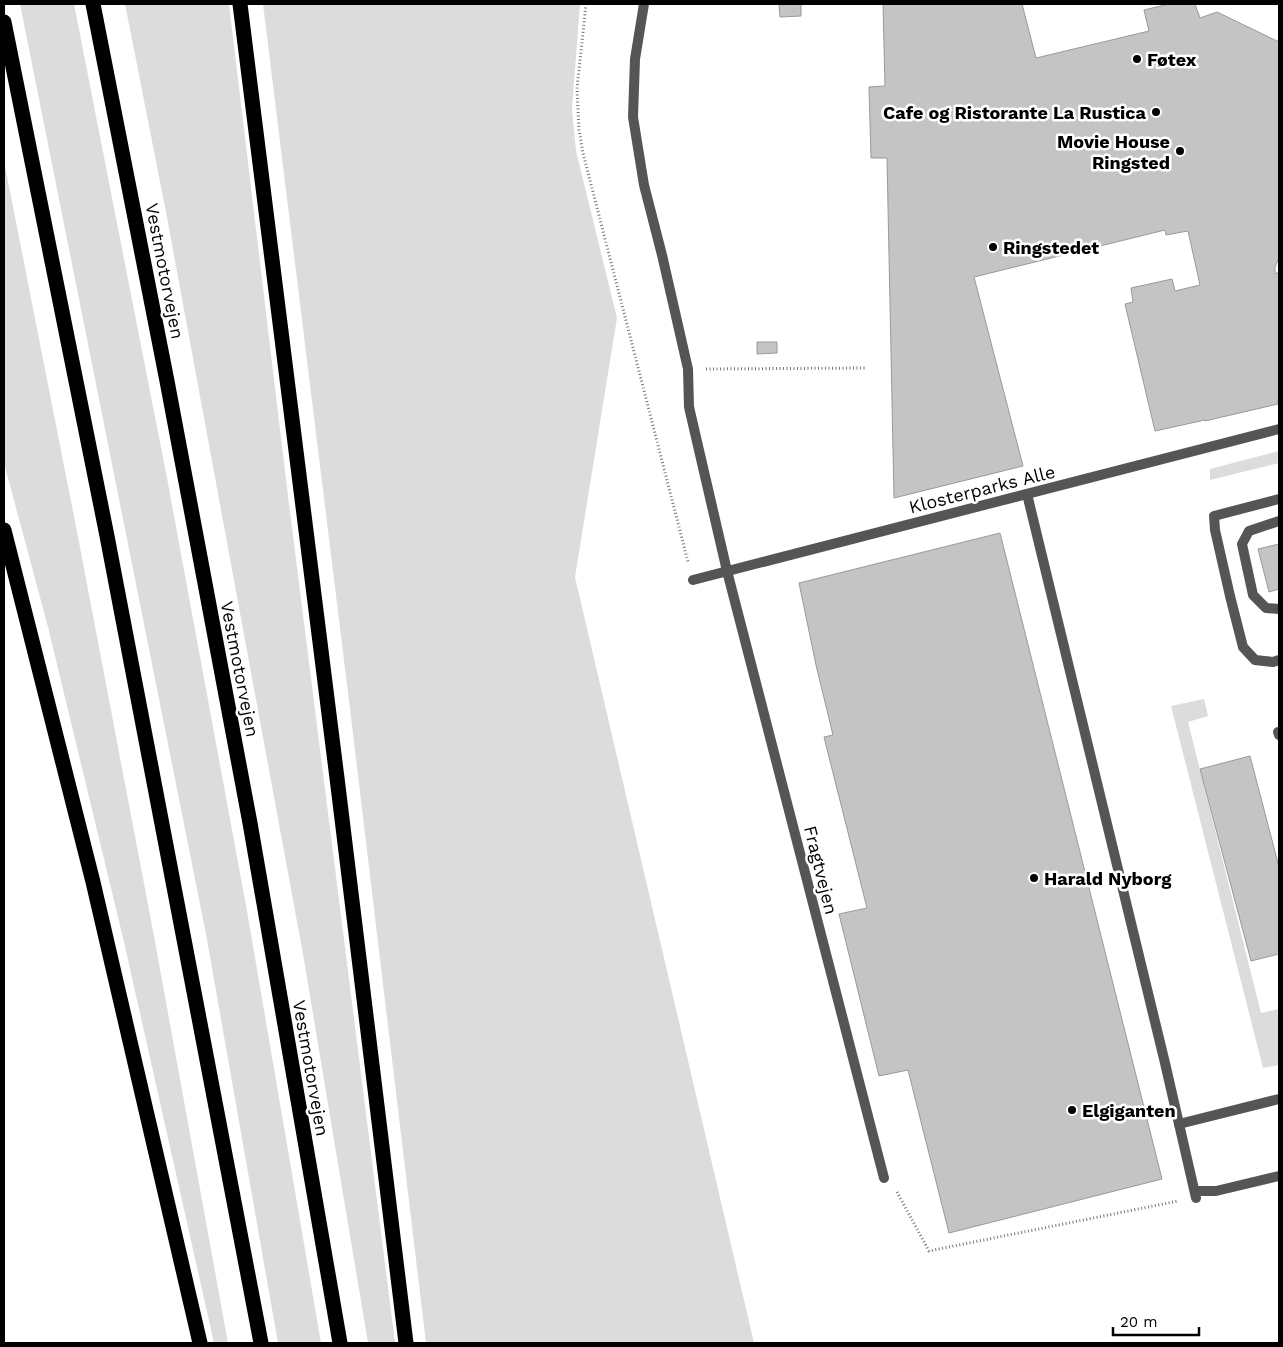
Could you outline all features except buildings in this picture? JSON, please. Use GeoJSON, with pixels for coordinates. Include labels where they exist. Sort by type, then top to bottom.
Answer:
{"type":"FeatureCollection","features":[{"type":"Feature","properties":{"kind":"highway","name":"Vestmotorvejen"},"geometry":{"type":"LineString","coordinates":[[93,4],[250,823],[340,1343]]}},
{"type":"Feature","properties":{"kind":"highway"},"geometry":{"type":"LineString","coordinates":[[240,4],[406,1343]]}},
{"type":"Feature","properties":{"kind":"highway"},"geometry":{"type":"LineString","coordinates":[[4,22],[107,536],[261,1343]]}},
{"type":"Feature","properties":{"kind":"highway"},"geometry":{"type":"LineString","coordinates":[[4,530],[93,882],[200,1343]]}},
{"type":"Feature","properties":{"kind":"street","name":"Fragtvejen"},"geometry":{"type":"LineString","coordinates":[[644,4],[636,59],[633,116],[644,185],[688,369],[689,408],[727,571],[884,1178]]}},
{"type":"Feature","properties":{"kind":"street","name":"Klosterparks Alle"},"geometry":{"type":"LineString","coordinates":[[693,580],[1279,429]]}},
{"type":"Feature","properties":{"kind":"street"},"geometry":{"type":"LineString","coordinates":[[1026,494],[1196,1194],[1279,1176]]}},
{"type":"Feature","properties":{"kind":"street"},"geometry":{"type":"LineString","coordinates":[[1279,499],[1214,516],[1215,530],[1230,596],[1244,647],[1254,660],[1273,662],[1279,660]]}},
{"type":"Feature","properties":{"kind":"street"},"geometry":{"type":"LineString","coordinates":[[1279,521],[1249,531],[1242,544],[1253,594],[1266,608],[1279,609]]}},
{"type":"Feature","properties":{"kind":"street"},"geometry":{"type":"LineString","coordinates":[[1179,1124],[1279,1099]]}},
{"type":"Feature","properties":{"kind":"path"},"geometry":{"type":"LineString","coordinates":[[586,4],[577,89],[579,130],[583,153],[693,580]]}},
{"type":"Feature","properties":{"kind":"path"},"geometry":{"type":"LineString","coordinates":[[688,369],[866,368]]}},
{"type":"Feature","properties":{"kind":"path"},"geometry":{"type":"LineString","coordinates":[[884,1178],[898,1193],[929,1251],[1196,1194]]}},
{"type":"Feature","properties":{"kind":"shaded area"},"geometry":{"type":"Polygon","coordinates":[[[20,4],[74,4],[167,478],[247,911],[321,1343],[278,1343],[206,934],[20,4]]]}},
{"type":"Feature","properties":{"kind":"shaded area"},"geometry":{"type":"Polygon","coordinates":[[[125,4],[229,4],[288,496],[395,1343],[368,1343],[303,954],[166,212],[125,4]]]}},
{"type":"Feature","properties":{"kind":"shaded area"},"geometry":{"type":"Polygon","coordinates":[[[263,4],[580,4],[572,109],[576,151],[617,318],[575,577],[754,1343],[426,1343],[263,4]]]}},
{"type":"Feature","properties":{"kind":"shaded area"},"geometry":{"type":"Polygon","coordinates":[[[4,161],[154,936],[228,1343],[214,1343],[124,942],[48,627],[4,463],[4,161]]]}},
{"type":"Feature","properties":{"kind":"shaded area"},"geometry":{"type":"Polygon","coordinates":[[[1279,451],[1279,463],[1210,480],[1210,469],[1279,451]]]}},
{"type":"Feature","properties":{"kind":"shaded area"},"geometry":{"type":"Polygon","coordinates":[[[1204,699],[1208,716],[1188,722],[1261,1013],[1279,1009],[1279,1065],[1263,1068],[1171,706],[1204,699]]]}},
{"type":"Feature","properties":{"kind":"place","name":"Føtex"},"geometry":{"type":"Point","coordinates":[1137,59]}},
{"type":"Feature","properties":{"kind":"place","name":"Cafe og Ristorante La Rustica"},"geometry":{"type":"Point","coordinates":[1156,112]}},
{"type":"Feature","properties":{"kind":"place","name":"Movie House Ringsted"},"geometry":{"type":"Point","coordinates":[1180,151]}},
{"type":"Feature","properties":{"kind":"place","name":"Ringstedet"},"geometry":{"type":"Point","coordinates":[993,247]}},
{"type":"Feature","properties":{"kind":"place","name":"Harald Nyborg"},"geometry":{"type":"Point","coordinates":[1034,878]}},
{"type":"Feature","properties":{"kind":"place","name":"Elgiganten"},"geometry":{"type":"Point","coordinates":[1072,1110]}}]}
